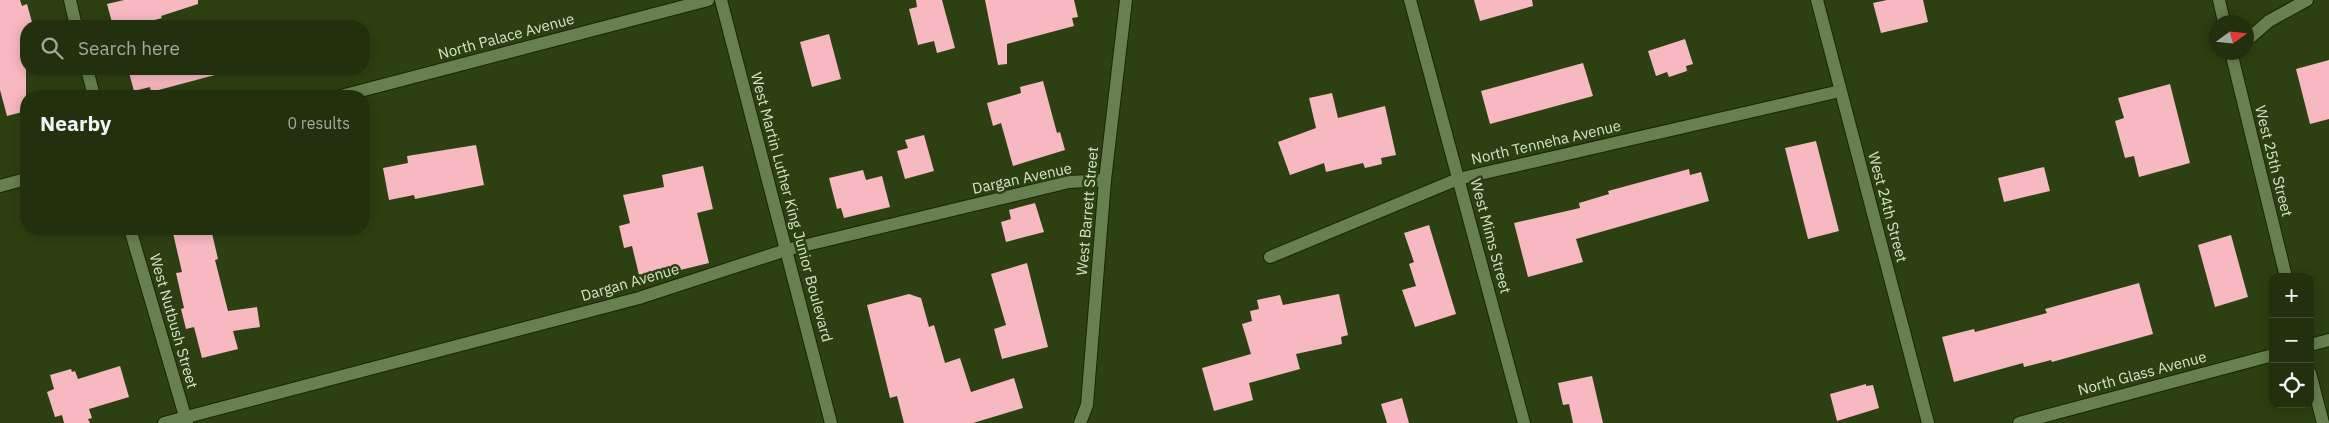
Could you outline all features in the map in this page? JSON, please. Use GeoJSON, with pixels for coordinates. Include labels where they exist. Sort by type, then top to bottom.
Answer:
{"type":"FeatureCollection","features":[{"type":"Feature","properties":{"kind":"street"},"geometry":{"type":"LineString","coordinates":[[70,0],[75,20]]}},
{"type":"Feature","properties":{"kind":"street","name":"North Palace Avenue"},"geometry":{"type":"LineString","coordinates":[[365,90],[708,0]]}},
{"type":"Feature","properties":{"kind":"street","name":"West Martin Luther King Junior Boulevard"},"geometry":{"type":"LineString","coordinates":[[721,0],[831,423]]}},
{"type":"Feature","properties":{"kind":"street","name":"West Barrett Street"},"geometry":{"type":"LineString","coordinates":[[1080,423],[1087,406],[1105,180],[1126,0]]}},
{"type":"Feature","properties":{"kind":"street","name":"West Mims Street"},"geometry":{"type":"LineString","coordinates":[[1410,0],[1524,423]]}},
{"type":"Feature","properties":{"kind":"street","name":"West 24th Street"},"geometry":{"type":"LineString","coordinates":[[1816,0],[1928,423]]}},
{"type":"Feature","properties":{"kind":"street"},"geometry":{"type":"LineString","coordinates":[[2219,0],[2222,15]]}},
{"type":"Feature","properties":{"kind":"street"},"geometry":{"type":"LineString","coordinates":[[2254,34],[2269,21],[2307,0]]}},
{"type":"Feature","properties":{"kind":"street","name":"West 25th Street"},"geometry":{"type":"LineString","coordinates":[[2234,60],[2285,273]]}},
{"type":"Feature","properties":{"kind":"street"},"geometry":{"type":"LineString","coordinates":[[89,75],[92,90]]}},
{"type":"Feature","properties":{"kind":"street","name":"North Tenneha Avenue"},"geometry":{"type":"LineString","coordinates":[[1270,257],[1458,179],[1840,91]]}},
{"type":"Feature","properties":{"kind":"street","name":"Dargan Avenue"},"geometry":{"type":"LineString","coordinates":[[164,423],[186,420],[639,298],[786,250],[1069,182],[1105,180]]}},
{"type":"Feature","properties":{"kind":"street"},"geometry":{"type":"LineString","coordinates":[[0,186],[20,181]]}},
{"type":"Feature","properties":{"kind":"street","name":"West Nutbush Street"},"geometry":{"type":"LineString","coordinates":[[132,235],[186,420]]}},
{"type":"Feature","properties":{"kind":"street"},"geometry":{"type":"LineString","coordinates":[[2314,344],[2329,340]]}},
{"type":"Feature","properties":{"kind":"street","name":"North Glass Avenue"},"geometry":{"type":"LineString","coordinates":[[2019,423],[2269,356]]}},
{"type":"Feature","properties":{"kind":"street"},"geometry":{"type":"LineString","coordinates":[[2314,387],[2324,423]]}},
{"type":"Feature","properties":{"kind":"building"},"geometry":{"type":"Polygon","coordinates":[[[0,0],[20,0],[22,6],[27,4],[31,20],[20,20],[20,75],[26,75],[26,90],[20,90],[20,113],[7,116],[0,90],[0,0]]]}},
{"type":"Feature","properties":{"kind":"building"},"geometry":{"type":"Polygon","coordinates":[[[124,0],[198,0],[198,4],[161,16],[162,18],[154,20],[111,20],[107,4],[124,0]]]}},
{"type":"Feature","properties":{"kind":"building"},"geometry":{"type":"Polygon","coordinates":[[[916,0],[942,0],[955,48],[937,53],[934,41],[918,45],[909,9],[917,7],[916,0]]]}},
{"type":"Feature","properties":{"kind":"building"},"geometry":{"type":"Polygon","coordinates":[[[985,0],[1074,0],[1078,17],[1072,18],[1074,26],[1007,44],[1007,64],[998,65],[985,0]]]}},
{"type":"Feature","properties":{"kind":"building"},"geometry":{"type":"Polygon","coordinates":[[[1474,0],[1532,0],[1533,6],[1480,21],[1474,0]]]}},
{"type":"Feature","properties":{"kind":"building"},"geometry":{"type":"Polygon","coordinates":[[[1887,0],[1923,0],[1928,22],[1881,33],[1873,3],[1887,0]]]}},
{"type":"Feature","properties":{"kind":"building"},"geometry":{"type":"Polygon","coordinates":[[[829,34],[841,79],[812,87],[800,42],[829,34]]]}},
{"type":"Feature","properties":{"kind":"building"},"geometry":{"type":"Polygon","coordinates":[[[1685,39],[1693,64],[1686,66],[1687,71],[1669,77],[1667,72],[1656,76],[1648,51],[1685,39]]]}},
{"type":"Feature","properties":{"kind":"building"},"geometry":{"type":"Polygon","coordinates":[[[2329,60],[2329,119],[2310,124],[2296,69],[2329,60]]]}},
{"type":"Feature","properties":{"kind":"building"},"geometry":{"type":"Polygon","coordinates":[[[1583,63],[1593,96],[1490,124],[1481,91],[1583,63]]]}},
{"type":"Feature","properties":{"kind":"building"},"geometry":{"type":"Polygon","coordinates":[[[130,75],[215,75],[159,90],[151,90],[150,87],[134,90],[130,75]]]}},
{"type":"Feature","properties":{"kind":"building"},"geometry":{"type":"Polygon","coordinates":[[[1043,81],[1057,133],[1060,132],[1065,150],[1013,166],[1001,123],[993,126],[987,103],[1021,93],[1020,87],[1043,81]]]}},
{"type":"Feature","properties":{"kind":"building"},"geometry":{"type":"Polygon","coordinates":[[[2170,84],[2190,163],[2139,177],[2134,156],[2125,158],[2115,121],[2124,118],[2118,98],[2170,84]]]}},
{"type":"Feature","properties":{"kind":"building"},"geometry":{"type":"Polygon","coordinates":[[[1332,93],[1338,118],[1385,106],[1396,155],[1381,158],[1382,164],[1365,168],[1363,163],[1326,172],[1324,163],[1290,175],[1278,142],[1316,128],[1309,98],[1332,93]]]}},
{"type":"Feature","properties":{"kind":"building"},"geometry":{"type":"Polygon","coordinates":[[[924,135],[934,171],[905,179],[897,151],[908,148],[905,140],[924,135]]]}},
{"type":"Feature","properties":{"kind":"building"},"geometry":{"type":"Polygon","coordinates":[[[1816,141],[1839,231],[1808,239],[1785,148],[1816,141]]]}},
{"type":"Feature","properties":{"kind":"building"},"geometry":{"type":"Polygon","coordinates":[[[476,145],[484,185],[415,199],[414,195],[389,200],[383,168],[408,163],[407,156],[476,145]]]}},
{"type":"Feature","properties":{"kind":"building"},"geometry":{"type":"Polygon","coordinates":[[[703,166],[713,209],[697,213],[709,263],[660,275],[659,270],[639,275],[632,246],[624,248],[619,226],[630,223],[623,195],[664,187],[662,175],[703,166]]]}},
{"type":"Feature","properties":{"kind":"building"},"geometry":{"type":"Polygon","coordinates":[[[2044,167],[2050,191],[2004,202],[1998,178],[2044,167]]]}},
{"type":"Feature","properties":{"kind":"building"},"geometry":{"type":"Polygon","coordinates":[[[1689,169],[1690,175],[1701,172],[1709,201],[1576,239],[1583,262],[1528,277],[1514,223],[1580,208],[1579,203],[1609,194],[1608,191],[1689,169]]]}},
{"type":"Feature","properties":{"kind":"building"},"geometry":{"type":"Polygon","coordinates":[[[863,170],[866,180],[882,176],[890,207],[844,218],[841,208],[837,209],[829,178],[863,170]]]}},
{"type":"Feature","properties":{"kind":"building"},"geometry":{"type":"Polygon","coordinates":[[[1035,203],[1044,232],[1006,242],[1001,222],[1011,219],[1009,210],[1035,203]]]}},
{"type":"Feature","properties":{"kind":"building"},"geometry":{"type":"Polygon","coordinates":[[[1429,225],[1456,314],[1415,327],[1402,290],[1416,286],[1409,264],[1414,262],[1404,233],[1429,225]]]}},
{"type":"Feature","properties":{"kind":"building"},"geometry":{"type":"Polygon","coordinates":[[[173,235],[212,235],[218,259],[215,260],[228,311],[257,307],[260,327],[233,331],[238,349],[202,358],[194,327],[186,329],[181,309],[184,308],[176,273],[182,272],[173,235]]]}},
{"type":"Feature","properties":{"kind":"building"},"geometry":{"type":"Polygon","coordinates":[[[2231,235],[2248,297],[2215,307],[2198,245],[2231,235]]]}},
{"type":"Feature","properties":{"kind":"building"},"geometry":{"type":"Polygon","coordinates":[[[1027,263],[1048,347],[1002,359],[994,329],[1006,325],[991,274],[1027,263]]]}},
{"type":"Feature","properties":{"kind":"building"},"geometry":{"type":"Polygon","coordinates":[[[2139,283],[2153,334],[2052,362],[2051,360],[2024,367],[2023,363],[1954,382],[1942,337],[1974,329],[1975,332],[2047,313],[2045,309],[2139,283]]]}},
{"type":"Feature","properties":{"kind":"building"},"geometry":{"type":"Polygon","coordinates":[[[909,294],[921,298],[929,327],[934,325],[945,363],[960,358],[971,392],[1014,378],[1023,408],[973,423],[904,423],[897,396],[890,398],[867,305],[909,294]]]}},
{"type":"Feature","properties":{"kind":"building"},"geometry":{"type":"Polygon","coordinates":[[[1339,294],[1348,335],[1341,337],[1342,344],[1296,354],[1300,369],[1249,383],[1253,400],[1214,411],[1202,368],[1251,354],[1242,324],[1252,321],[1250,311],[1259,309],[1257,300],[1280,295],[1283,305],[1339,294]]]}},
{"type":"Feature","properties":{"kind":"building"},"geometry":{"type":"Polygon","coordinates":[[[120,366],[129,397],[89,409],[92,418],[88,419],[90,423],[64,423],[62,415],[55,417],[47,392],[54,389],[50,375],[71,369],[72,372],[75,371],[78,379],[120,366]]]}},
{"type":"Feature","properties":{"kind":"building"},"geometry":{"type":"Polygon","coordinates":[[[1592,376],[1603,423],[1573,423],[1569,404],[1563,405],[1558,383],[1592,376]]]}},
{"type":"Feature","properties":{"kind":"building"},"geometry":{"type":"Polygon","coordinates":[[[1866,384],[1866,386],[1873,385],[1879,408],[1837,421],[1830,394],[1866,384]]]}},
{"type":"Feature","properties":{"kind":"building"},"geometry":{"type":"Polygon","coordinates":[[[1402,398],[1409,423],[1387,423],[1381,404],[1402,398]]]}}]}
